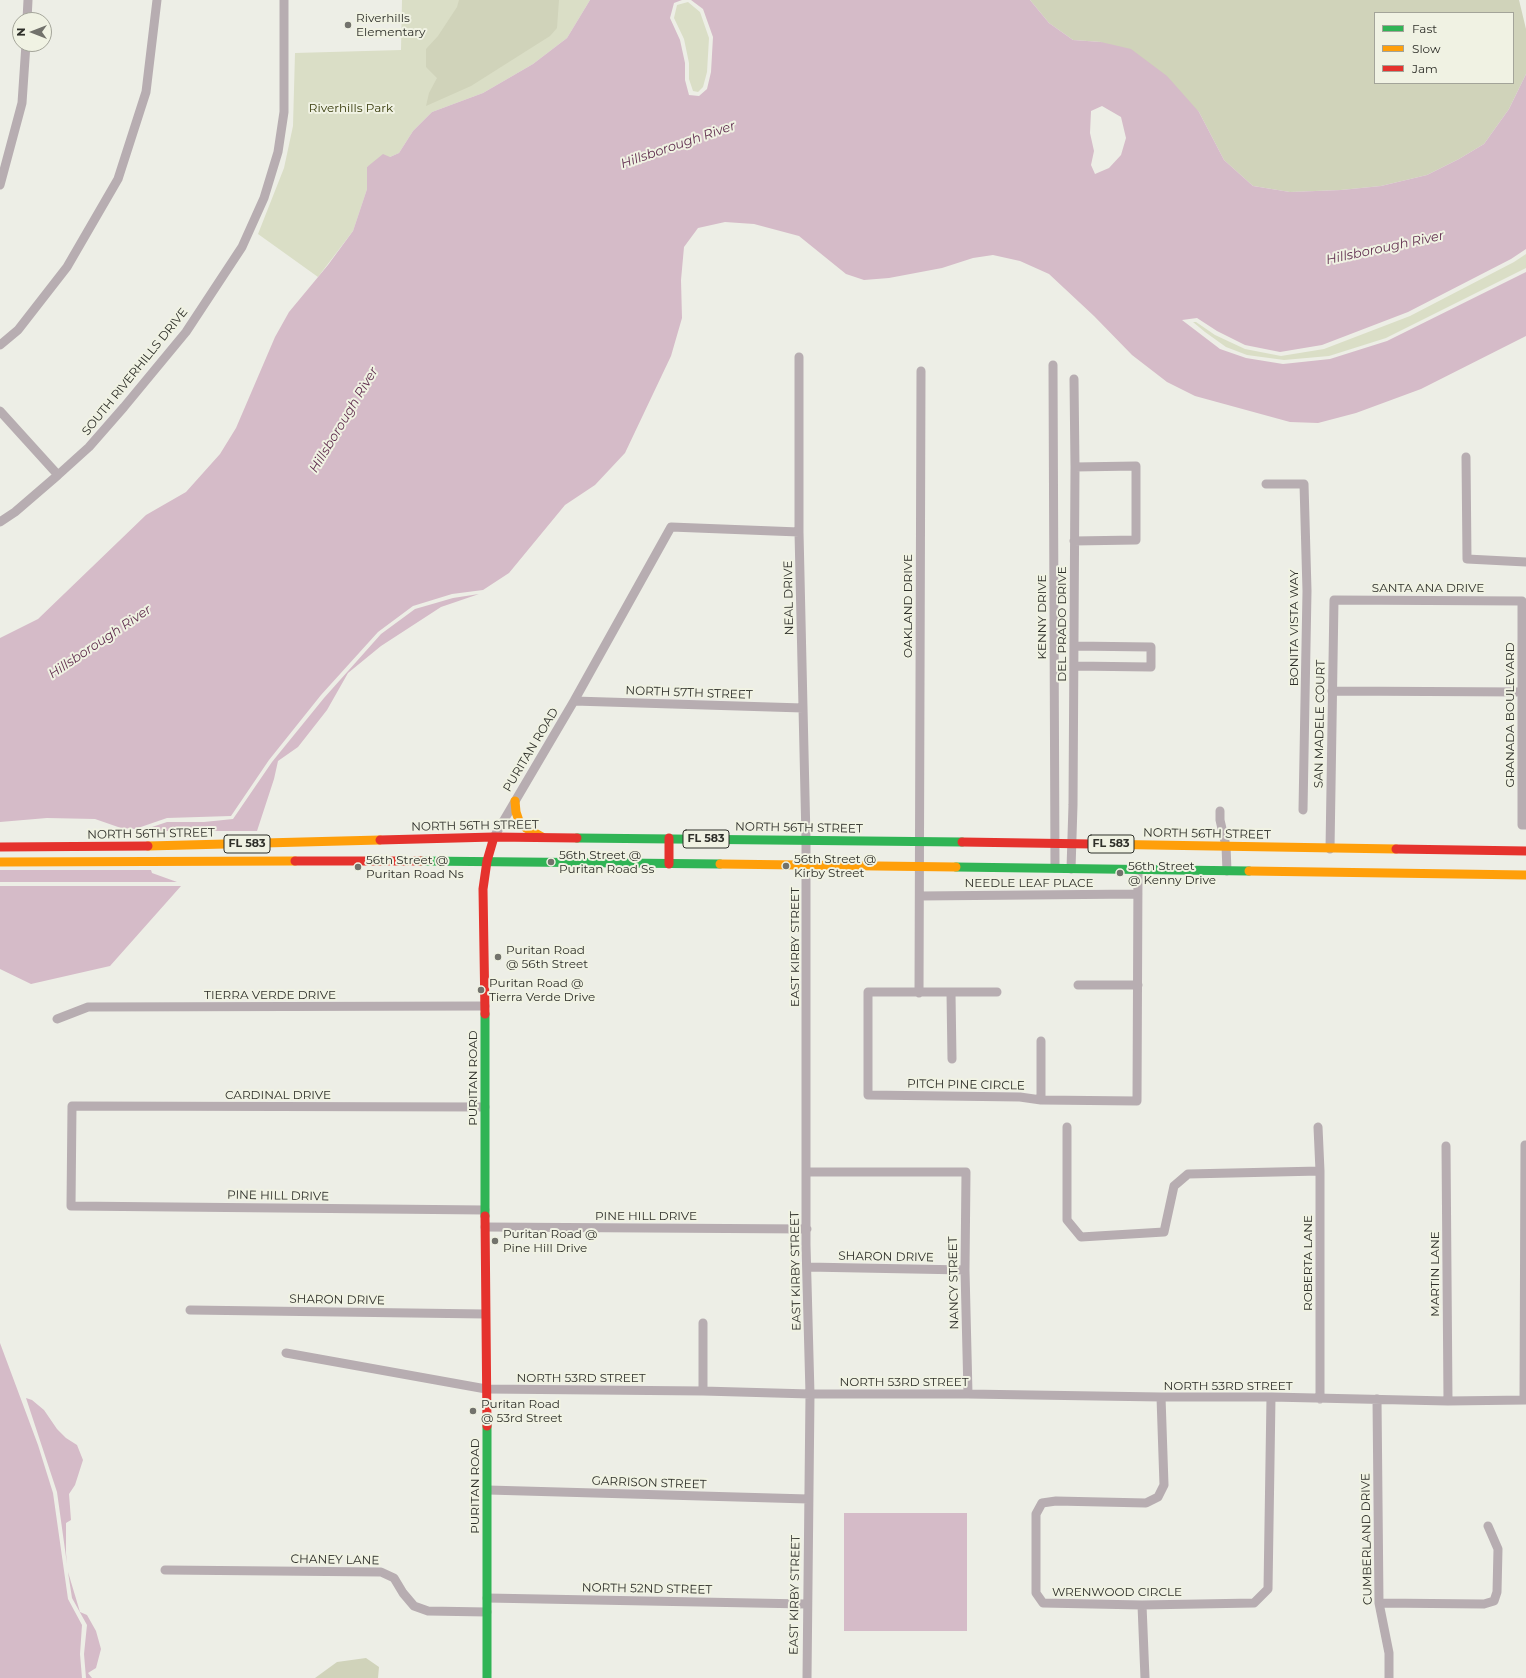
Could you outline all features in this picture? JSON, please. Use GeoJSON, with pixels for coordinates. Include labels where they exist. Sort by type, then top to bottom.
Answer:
{"type":"FeatureCollection","features":[{"type":"Feature","properties":{"kind":"main road"},"geometry":{"type":"LineString","coordinates":[[515,801],[519,821],[526,828],[542,837]]}},
{"type":"Feature","properties":{"kind":"main road","name":"NORTH 56TH STREET"},"geometry":{"type":"LineString","coordinates":[[0,847],[272,844],[494,837],[542,837],[806,839],[1330,849],[1526,851]]}},
{"type":"Feature","properties":{"kind":"main road","name":"PURITAN ROAD"},"geometry":{"type":"LineString","coordinates":[[487,1678],[488,1490],[485,1314],[485,1006],[483,889],[487,861],[494,837]]}},
{"type":"Feature","properties":{"kind":"main road"},"geometry":{"type":"LineString","coordinates":[[669,838],[669,864]]}},
{"type":"Feature","properties":{"kind":"main road"},"geometry":{"type":"LineString","coordinates":[[272,844],[272,862]]}},
{"type":"Feature","properties":{"kind":"main road","name":"FL 583"},"geometry":{"type":"LineString","coordinates":[[0,862],[487,861],[669,864],[806,864],[1526,875]]}},
{"type":"Feature","properties":{"kind":"street"},"geometry":{"type":"LineString","coordinates":[[27,12],[28,0]]}},
{"type":"Feature","properties":{"kind":"street"},"geometry":{"type":"LineString","coordinates":[[0,345],[18,330],[67,267],[118,179],[146,92],[156,0]]}},
{"type":"Feature","properties":{"kind":"street","name":"SOUTH RIVERHILLS DRIVE"},"geometry":{"type":"LineString","coordinates":[[0,522],[15,512],[89,447],[186,332],[242,247],[264,198],[278,152],[284,112],[284,0]]}},
{"type":"Feature","properties":{"kind":"street"},"geometry":{"type":"LineString","coordinates":[[0,185],[22,103],[25,52]]}},
{"type":"Feature","properties":{"kind":"street","name":"NEAL DRIVE"},"geometry":{"type":"LineString","coordinates":[[799,357],[799,532],[806,839]]}},
{"type":"Feature","properties":{"kind":"street","name":"KENNY DRIVE"},"geometry":{"type":"LineString","coordinates":[[1053,365],[1055,868]]}},
{"type":"Feature","properties":{"kind":"street","name":"OAKLAND DRIVE"},"geometry":{"type":"LineString","coordinates":[[919,866],[921,371]]}},
{"type":"Feature","properties":{"kind":"street","name":"DEL PRADO DRIVE"},"geometry":{"type":"LineString","coordinates":[[1071,868],[1074,666],[1074,379]]}},
{"type":"Feature","properties":{"kind":"street"},"geometry":{"type":"LineString","coordinates":[[0,411],[58,475]]}},
{"type":"Feature","properties":{"kind":"street"},"geometry":{"type":"LineString","coordinates":[[1466,457],[1468,559],[1526,562]]}},
{"type":"Feature","properties":{"kind":"street"},"geometry":{"type":"LineString","coordinates":[[1074,540],[1136,540],[1136,466],[1075,467]]}},
{"type":"Feature","properties":{"kind":"street","name":"BONITA VISTA WAY"},"geometry":{"type":"LineString","coordinates":[[1266,484],[1304,484],[1308,591],[1303,810]]}},
{"type":"Feature","properties":{"kind":"street","name":"PURITAN ROAD"},"geometry":{"type":"LineString","coordinates":[[494,837],[574,701],[670,527],[799,532]]}},
{"type":"Feature","properties":{"kind":"street","name":"SANTA ANA DRIVE"},"geometry":{"type":"LineString","coordinates":[[1334,600],[1522,601]]}},
{"type":"Feature","properties":{"kind":"street","name":"SAN MADELE COURT"},"geometry":{"type":"LineString","coordinates":[[1330,849],[1334,600]]}},
{"type":"Feature","properties":{"kind":"street","name":"GRANADA BOULEVARD"},"geometry":{"type":"LineString","coordinates":[[1522,601],[1522,825],[1526,825]]}},
{"type":"Feature","properties":{"kind":"street"},"geometry":{"type":"LineString","coordinates":[[1074,646],[1151,647],[1151,667],[1074,666]]}},
{"type":"Feature","properties":{"kind":"street"},"geometry":{"type":"LineString","coordinates":[[1332,691],[1522,692]]}},
{"type":"Feature","properties":{"kind":"street","name":"NORTH 57TH STREET"},"geometry":{"type":"LineString","coordinates":[[574,701],[803,708]]}},
{"type":"Feature","properties":{"kind":"street"},"geometry":{"type":"LineString","coordinates":[[1220,811],[1220,820],[1226,846],[1227,870]]}},
{"type":"Feature","properties":{"kind":"street","name":"EAST KIRBY STREET"},"geometry":{"type":"LineString","coordinates":[[806,839],[806,1229],[810,1394],[806,1678]]}},
{"type":"Feature","properties":{"kind":"street"},"geometry":{"type":"LineString","coordinates":[[919,866],[920,896],[918,993],[997,992]]}},
{"type":"Feature","properties":{"kind":"street","name":"PITCH PINE CIRCLE"},"geometry":{"type":"LineString","coordinates":[[918,993],[868,992],[868,1095],[1020,1097],[1041,1100],[1137,1101],[1138,870]]}},
{"type":"Feature","properties":{"kind":"street","name":"NEEDLE LEAF PLACE"},"geometry":{"type":"LineString","coordinates":[[920,896],[1138,894]]}},
{"type":"Feature","properties":{"kind":"street"},"geometry":{"type":"LineString","coordinates":[[1078,985],[1138,985]]}},
{"type":"Feature","properties":{"kind":"street"},"geometry":{"type":"LineString","coordinates":[[951,993],[952,1059]]}},
{"type":"Feature","properties":{"kind":"street","name":"TIERRA VERDE DRIVE"},"geometry":{"type":"LineString","coordinates":[[57,1019],[88,1007],[485,1006]]}},
{"type":"Feature","properties":{"kind":"street"},"geometry":{"type":"LineString","coordinates":[[1041,1041],[1041,1100]]}},
{"type":"Feature","properties":{"kind":"street","name":"CARDINAL DRIVE"},"geometry":{"type":"LineString","coordinates":[[71,1206],[72,1106],[485,1107]]}},
{"type":"Feature","properties":{"kind":"street"},"geometry":{"type":"LineString","coordinates":[[1067,1127],[1067,1220],[1081,1237],[1164,1232],[1174,1186],[1188,1174],[1320,1171]]}},
{"type":"Feature","properties":{"kind":"street","name":"ROBERTA LANE"},"geometry":{"type":"LineString","coordinates":[[1318,1127],[1320,1171],[1320,1399]]}},
{"type":"Feature","properties":{"kind":"street"},"geometry":{"type":"LineString","coordinates":[[1525,1145],[1525,1400]]}},
{"type":"Feature","properties":{"kind":"street","name":"MARTIN LANE"},"geometry":{"type":"LineString","coordinates":[[1446,1146],[1448,1401]]}},
{"type":"Feature","properties":{"kind":"street","name":"NANCY STREET"},"geometry":{"type":"LineString","coordinates":[[807,1172],[966,1172],[965,1270],[968,1394]]}},
{"type":"Feature","properties":{"kind":"street","name":"PINE HILL DRIVE"},"geometry":{"type":"LineString","coordinates":[[71,1206],[485,1210]]}},
{"type":"Feature","properties":{"kind":"street","name":"PINE HILL DRIVE"},"geometry":{"type":"LineString","coordinates":[[485,1227],[806,1229]]}},
{"type":"Feature","properties":{"kind":"street","name":"SHARON DRIVE"},"geometry":{"type":"LineString","coordinates":[[807,1267],[965,1270]]}},
{"type":"Feature","properties":{"kind":"street","name":"SHARON DRIVE"},"geometry":{"type":"LineString","coordinates":[[190,1310],[485,1314]]}},
{"type":"Feature","properties":{"kind":"street"},"geometry":{"type":"LineString","coordinates":[[703,1323],[704,1391]]}},
{"type":"Feature","properties":{"kind":"street","name":"NORTH 53RD STREET"},"geometry":{"type":"LineString","coordinates":[[286,1353],[486,1389],[704,1391],[810,1394],[1271,1397],[1448,1401],[1525,1400]]}},
{"type":"Feature","properties":{"kind":"street","name":"WRENWOOD CIRCLE"},"geometry":{"type":"LineString","coordinates":[[1161,1397],[1164,1485],[1158,1497],[1146,1503],[1056,1501],[1042,1503],[1036,1514],[1036,1593],[1043,1603],[1142,1605],[1254,1603],[1268,1589],[1271,1397]]}},
{"type":"Feature","properties":{"kind":"street","name":"CUMBERLAND DRIVE"},"geometry":{"type":"LineString","coordinates":[[1376,1399],[1379,1603],[1389,1653],[1389,1678]]}},
{"type":"Feature","properties":{"kind":"street","name":"GARRISON STREET"},"geometry":{"type":"LineString","coordinates":[[488,1490],[808,1499]]}},
{"type":"Feature","properties":{"kind":"street"},"geometry":{"type":"LineString","coordinates":[[1379,1603],[1484,1604],[1494,1601],[1497,1592],[1498,1548],[1488,1526]]}},
{"type":"Feature","properties":{"kind":"street","name":"CHANEY LANE"},"geometry":{"type":"LineString","coordinates":[[165,1570],[381,1572],[394,1578],[403,1593],[414,1606],[428,1611],[487,1612]]}},
{"type":"Feature","properties":{"kind":"street","name":"NORTH 52ND STREET"},"geometry":{"type":"LineString","coordinates":[[487,1598],[806,1604]]}},
{"type":"Feature","properties":{"kind":"street"},"geometry":{"type":"LineString","coordinates":[[1142,1605],[1145,1678]]}},
{"type":"Feature","properties":{"kind":"green space","name":"Riverhills Park"},"geometry":{"type":"Polygon","coordinates":[[[402,0],[590,0],[567,38],[533,64],[483,93],[432,112],[413,131],[399,153],[367,167],[367,189],[353,231],[318,277],[258,234],[284,168],[293,126],[295,53],[401,50],[402,0]]]}},
{"type":"Feature","properties":{"kind":"green space"},"geometry":{"type":"Polygon","coordinates":[[[459,0],[559,0],[557,28],[550,36],[471,86],[426,106],[429,93],[437,78],[426,67],[426,49],[438,36],[457,7],[459,0]]]}},
{"type":"Feature","properties":{"kind":"green space"},"geometry":{"type":"Polygon","coordinates":[[[1030,0],[1519,0],[1526,29],[1526,74],[1509,109],[1484,144],[1459,159],[1427,175],[1381,186],[1341,190],[1290,192],[1253,186],[1224,160],[1199,112],[1101,42],[1073,40],[1049,23],[1030,0]]]}},
{"type":"Feature","properties":{"kind":"green space"},"geometry":{"type":"Polygon","coordinates":[[[688,2],[700,12],[709,38],[707,72],[703,87],[698,92],[693,91],[689,79],[689,63],[684,39],[674,18],[677,5],[688,2]]]}},
{"type":"Feature","properties":{"kind":"green space"},"geometry":{"type":"Polygon","coordinates":[[[1526,254],[1526,268],[1386,338],[1329,356],[1284,360],[1247,355],[1226,347],[1193,322],[1196,322],[1215,335],[1245,349],[1281,356],[1324,349],[1410,316],[1514,262],[1526,254]]]}},
{"type":"Feature","properties":{"kind":"green space"},"geometry":{"type":"Polygon","coordinates":[[[366,1658],[379,1667],[378,1678],[315,1678],[337,1662],[366,1658]]]}},
{"type":"Feature","properties":{"kind":"water","name":"Hillsborough River"},"geometry":{"type":"Polygon","coordinates":[[[590,0],[682,0],[674,3],[670,18],[680,40],[685,63],[685,80],[689,95],[699,96],[707,89],[711,72],[713,37],[703,9],[691,0],[1030,0],[1049,23],[1073,40],[1101,42],[1131,49],[1167,76],[1199,112],[1224,160],[1253,186],[1290,192],[1341,190],[1381,186],[1427,175],[1459,159],[1484,144],[1509,109],[1526,74],[1526,249],[1511,259],[1408,312],[1322,345],[1280,352],[1245,345],[1217,331],[1197,318],[1182,320],[1220,349],[1246,358],[1283,364],[1330,359],[1387,341],[1526,272],[1526,336],[1421,389],[1356,413],[1318,423],[1290,422],[1195,396],[1167,382],[1132,355],[1094,316],[1049,274],[1020,261],[993,255],[973,258],[942,268],[889,278],[864,280],[846,274],[799,236],[754,224],[725,222],[698,228],[684,247],[681,280],[682,318],[671,356],[625,453],[595,485],[565,505],[509,573],[483,590],[452,594],[413,606],[378,632],[321,695],[269,760],[231,816],[167,818],[135,829],[121,828],[95,819],[47,818],[0,822],[0,638],[38,619],[146,515],[186,492],[220,454],[236,428],[275,337],[289,312],[328,265],[353,231],[367,189],[367,167],[383,154],[390,157],[399,153],[413,131],[432,112],[483,93],[533,64],[567,38],[590,0]],[[1102,106],[1091,111],[1090,133],[1094,151],[1091,165],[1095,174],[1109,168],[1121,155],[1126,138],[1121,117],[1102,106]]]}},
{"type":"Feature","properties":{"kind":"water"},"geometry":{"type":"Polygon","coordinates":[[[479,594],[441,607],[381,646],[348,673],[327,710],[298,747],[278,761],[274,779],[257,831],[140,831],[167,822],[204,822],[233,819],[272,762],[324,698],[381,634],[415,609],[453,598],[479,594]]]}},
{"type":"Feature","properties":{"kind":"water"},"geometry":{"type":"Polygon","coordinates":[[[0,870],[151,870],[152,873],[177,882],[0,882],[0,870]]]}},
{"type":"Feature","properties":{"kind":"water"},"geometry":{"type":"Polygon","coordinates":[[[0,886],[181,886],[110,966],[31,984],[0,969],[0,886]]]}},
{"type":"Feature","properties":{"kind":"water"},"geometry":{"type":"Polygon","coordinates":[[[0,1343],[38,1445],[53,1493],[68,1599],[82,1625],[80,1654],[82,1678],[0,1678],[0,1343]]]}},
{"type":"Feature","properties":{"kind":"water"},"geometry":{"type":"Polygon","coordinates":[[[26,1398],[32,1400],[44,1410],[57,1429],[66,1438],[77,1445],[83,1460],[75,1485],[69,1494],[71,1520],[66,1523],[67,1564],[57,1492],[26,1398]]]}},
{"type":"Feature","properties":{"kind":"water"},"geometry":{"type":"Polygon","coordinates":[[[844,1513],[967,1513],[967,1631],[844,1631],[844,1513]]]}},
{"type":"Feature","properties":{"kind":"water"},"geometry":{"type":"Polygon","coordinates":[[[68,1572],[80,1612],[87,1615],[96,1631],[101,1649],[96,1668],[88,1673],[92,1678],[86,1678],[84,1654],[87,1625],[72,1598],[68,1572]]]}},
{"type":"Feature","properties":{"kind":"traffic: fast"},"geometry":{"type":"LineString","coordinates":[[577,838],[962,842]]}},
{"type":"Feature","properties":{"kind":"traffic: fast"},"geometry":{"type":"LineString","coordinates":[[422,861],[720,864]]}},
{"type":"Feature","properties":{"kind":"traffic: fast"},"geometry":{"type":"LineString","coordinates":[[956,867],[1249,871]]}},
{"type":"Feature","properties":{"kind":"traffic: fast"},"geometry":{"type":"LineString","coordinates":[[485,1014],[485,1216]]}},
{"type":"Feature","properties":{"kind":"traffic: fast"},"geometry":{"type":"LineString","coordinates":[[487,1426],[487,1678]]}},
{"type":"Feature","properties":{"kind":"traffic: slow"},"geometry":{"type":"LineString","coordinates":[[515,801],[519,821],[526,828],[542,837]]}},
{"type":"Feature","properties":{"kind":"traffic: slow"},"geometry":{"type":"LineString","coordinates":[[148,846],[380,840]]}},
{"type":"Feature","properties":{"kind":"traffic: slow"},"geometry":{"type":"LineString","coordinates":[[1092,844],[1396,849]]}},
{"type":"Feature","properties":{"kind":"traffic: slow"},"geometry":{"type":"LineString","coordinates":[[0,862],[295,861]]}},
{"type":"Feature","properties":{"kind":"traffic: slow"},"geometry":{"type":"LineString","coordinates":[[720,864],[956,867]]}},
{"type":"Feature","properties":{"kind":"traffic: slow"},"geometry":{"type":"LineString","coordinates":[[1249,871],[1526,875]]}},
{"type":"Feature","properties":{"kind":"traffic: jam"},"geometry":{"type":"LineString","coordinates":[[485,1014],[483,889],[487,861],[494,837]]}},
{"type":"Feature","properties":{"kind":"traffic: jam"},"geometry":{"type":"LineString","coordinates":[[380,840],[494,837],[577,838]]}},
{"type":"Feature","properties":{"kind":"traffic: jam"},"geometry":{"type":"LineString","coordinates":[[669,838],[669,864]]}},
{"type":"Feature","properties":{"kind":"traffic: jam"},"geometry":{"type":"LineString","coordinates":[[962,842],[1092,844]]}},
{"type":"Feature","properties":{"kind":"traffic: jam"},"geometry":{"type":"LineString","coordinates":[[0,847],[148,846]]}},
{"type":"Feature","properties":{"kind":"traffic: jam"},"geometry":{"type":"LineString","coordinates":[[1396,849],[1526,851]]}},
{"type":"Feature","properties":{"kind":"traffic: jam"},"geometry":{"type":"LineString","coordinates":[[295,861],[422,861]]}},
{"type":"Feature","properties":{"kind":"traffic: jam"},"geometry":{"type":"LineString","coordinates":[[485,1216],[487,1426]]}},
{"type":"Feature","properties":{"kind":"place","name":"Riverhills Elementary"},"geometry":{"type":"Point","coordinates":[348,25]}},
{"type":"Feature","properties":{"kind":"place","name":"56th Street @ Puritan Road Ss"},"geometry":{"type":"Point","coordinates":[551,862]}},
{"type":"Feature","properties":{"kind":"place","name":"56th Street @ Kirby Street"},"geometry":{"type":"Point","coordinates":[786,866]}},
{"type":"Feature","properties":{"kind":"place","name":"56th Street @ Puritan Road Ns"},"geometry":{"type":"Point","coordinates":[358,867]}},
{"type":"Feature","properties":{"kind":"place","name":"56th Street @ Kenny Drive"},"geometry":{"type":"Point","coordinates":[1120,873]}},
{"type":"Feature","properties":{"kind":"place","name":"Puritan Road @ 56th Street"},"geometry":{"type":"Point","coordinates":[498,957]}},
{"type":"Feature","properties":{"kind":"place","name":"Puritan Road @ Tierra Verde Drive"},"geometry":{"type":"Point","coordinates":[481,990]}},
{"type":"Feature","properties":{"kind":"place","name":"Puritan Road @ Pine Hill Drive"},"geometry":{"type":"Point","coordinates":[495,1241]}},
{"type":"Feature","properties":{"kind":"place","name":"Puritan Road @ 53rd Street"},"geometry":{"type":"Point","coordinates":[473,1411]}}]}
